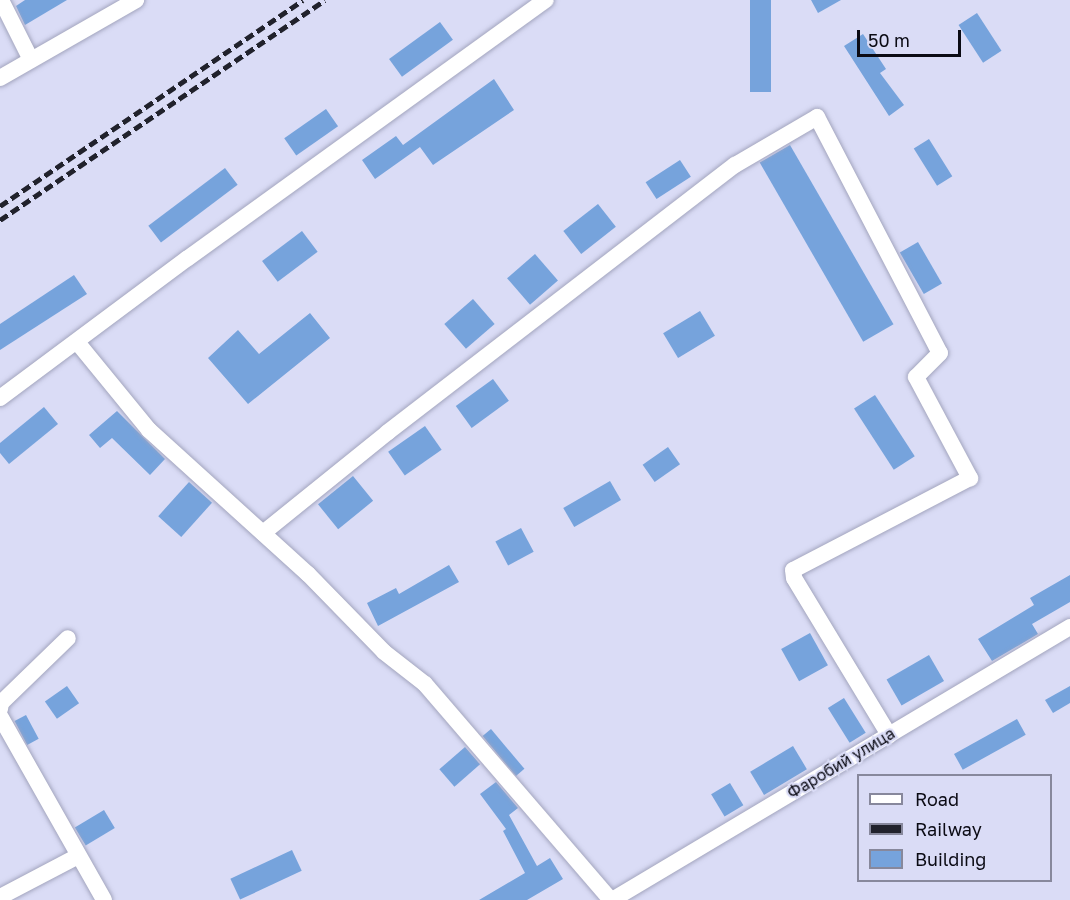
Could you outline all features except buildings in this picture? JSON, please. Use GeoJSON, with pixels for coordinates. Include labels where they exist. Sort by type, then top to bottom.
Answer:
{"type":"FeatureCollection","features":[{"type":"Feature","properties":{"kind":"street"},"geometry":{"type":"LineString","coordinates":[[1,0],[31,60]]}},
{"type":"Feature","properties":{"kind":"street"},"geometry":{"type":"LineString","coordinates":[[0,78],[136,0]]}},
{"type":"Feature","properties":{"kind":"street"},"geometry":{"type":"LineString","coordinates":[[0,399],[546,0]]}},
{"type":"Feature","properties":{"kind":"street"},"geometry":{"type":"LineString","coordinates":[[263,534],[388,432],[735,165],[817,117],[940,353],[918,374],[917,380],[970,478],[793,570],[795,578],[889,735]]}},
{"type":"Feature","properties":{"kind":"street"},"geometry":{"type":"LineString","coordinates":[[77,342],[149,430],[263,534],[384,652],[425,684],[612,900]]}},
{"type":"Feature","properties":{"kind":"street","name":"Фаробий улица"},"geometry":{"type":"LineString","coordinates":[[612,900],[1070,627]]}},
{"type":"Feature","properties":{"kind":"street"},"geometry":{"type":"LineString","coordinates":[[68,638],[2,703],[0,717],[104,900]]}},
{"type":"Feature","properties":{"kind":"street"},"geometry":{"type":"LineString","coordinates":[[0,897],[78,856]]}},
{"type":"Feature","properties":{"kind":"railway"},"geometry":{"type":"LineString","coordinates":[[0,206],[303,0]]}},
{"type":"Feature","properties":{"kind":"railway"},"geometry":{"type":"LineString","coordinates":[[0,220],[325,0]]}}]}
